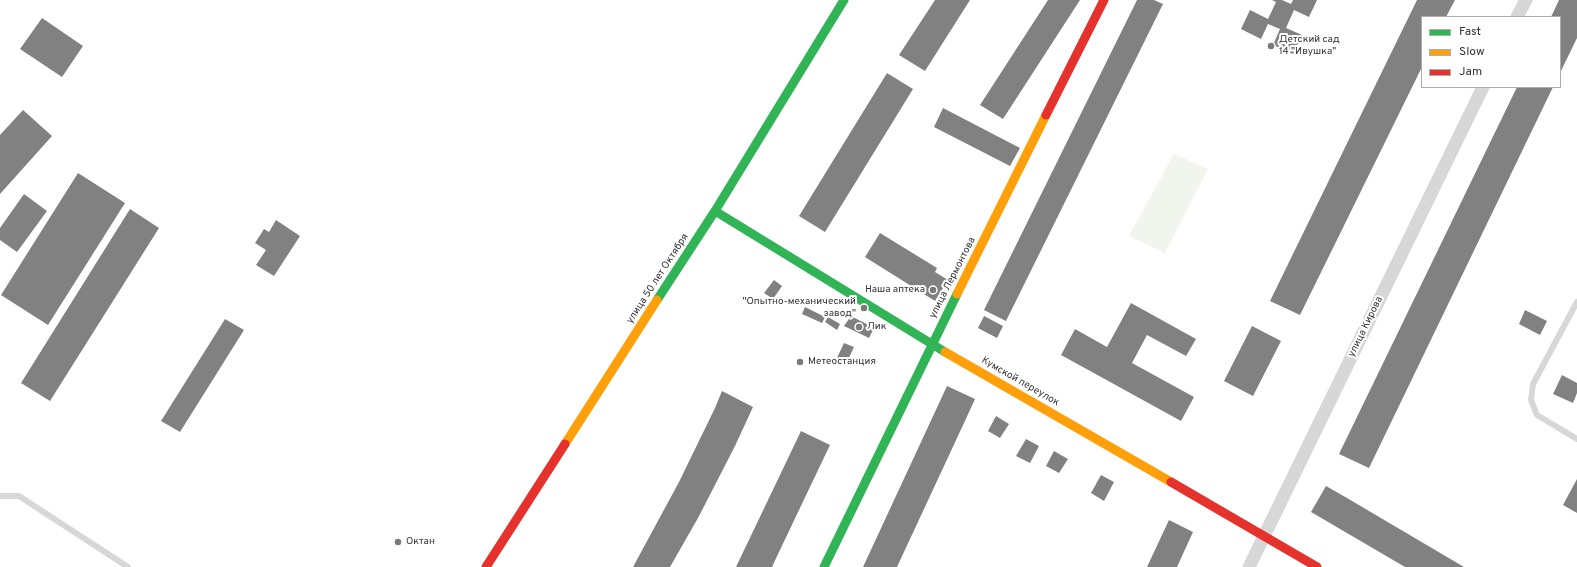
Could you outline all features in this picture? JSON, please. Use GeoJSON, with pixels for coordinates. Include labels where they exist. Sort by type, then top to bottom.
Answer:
{"type":"FeatureCollection","features":[{"type":"Feature","properties":{"kind":"main road","name":"улица 50 лет Октября"},"geometry":{"type":"LineString","coordinates":[[486,567],[715,211],[844,0]]}},
{"type":"Feature","properties":{"kind":"main road","name":"улица Лермонтова"},"geometry":{"type":"LineString","coordinates":[[824,567],[932,344],[1104,0]]}},
{"type":"Feature","properties":{"kind":"main road","name":"Кумской переулок"},"geometry":{"type":"LineString","coordinates":[[715,211],[932,344],[1317,567]]}},
{"type":"Feature","properties":{"kind":"street"},"geometry":{"type":"LineString","coordinates":[[1518,16],[1526,0]]}},
{"type":"Feature","properties":{"kind":"street","name":"улица Кирова"},"geometry":{"type":"LineString","coordinates":[[1249,567],[1483,88]]}},
{"type":"Feature","properties":{"kind":"lane"},"geometry":{"type":"LineString","coordinates":[[1577,302],[1533,384],[1531,400],[1537,415],[1577,439]]}},
{"type":"Feature","properties":{"kind":"lane"},"geometry":{"type":"LineString","coordinates":[[0,496],[19,496],[128,567]]}},
{"type":"Feature","properties":{"kind":"shaded area"},"geometry":{"type":"Polygon","coordinates":[[[1174,154],[1208,169],[1165,253],[1129,236],[1174,154]]]}},
{"type":"Feature","properties":{"kind":"building"},"geometry":{"type":"Polygon","coordinates":[[[935,0],[970,0],[925,71],[899,55],[935,0]]]}},
{"type":"Feature","properties":{"kind":"building"},"geometry":{"type":"Polygon","coordinates":[[[1048,0],[1080,0],[1003,119],[980,105],[1048,0]]]}},
{"type":"Feature","properties":{"kind":"building"},"geometry":{"type":"Polygon","coordinates":[[[1137,0],[1154,0],[1163,4],[1006,321],[984,310],[1137,0]]]}},
{"type":"Feature","properties":{"kind":"building"},"geometry":{"type":"Polygon","coordinates":[[[1272,0],[1282,0],[1291,4],[1293,0],[1317,0],[1309,17],[1294,10],[1286,28],[1302,35],[1293,54],[1273,45],[1280,29],[1268,24],[1261,39],[1241,29],[1250,10],[1268,19],[1276,2],[1272,0]]]}},
{"type":"Feature","properties":{"kind":"building"},"geometry":{"type":"Polygon","coordinates":[[[1417,0],[1455,0],[1447,16],[1421,16],[1421,69],[1300,315],[1270,301],[1417,0]]]}},
{"type":"Feature","properties":{"kind":"building"},"geometry":{"type":"Polygon","coordinates":[[[1559,0],[1577,0],[1577,38],[1561,71],[1561,16],[1551,16],[1559,0]]]}},
{"type":"Feature","properties":{"kind":"building"},"geometry":{"type":"Polygon","coordinates":[[[42,18],[83,46],[62,77],[20,49],[42,18]]]}},
{"type":"Feature","properties":{"kind":"building"},"geometry":{"type":"Polygon","coordinates":[[[887,73],[913,89],[825,232],[799,216],[887,73]]]}},
{"type":"Feature","properties":{"kind":"building"},"geometry":{"type":"Polygon","coordinates":[[[1517,88],[1553,88],[1369,468],[1339,454],[1517,88]]]}},
{"type":"Feature","properties":{"kind":"building"},"geometry":{"type":"Polygon","coordinates":[[[943,108],[1020,148],[1010,166],[934,127],[943,108]]]}},
{"type":"Feature","properties":{"kind":"building"},"geometry":{"type":"Polygon","coordinates":[[[23,110],[52,136],[0,194],[0,135],[23,110]]]}},
{"type":"Feature","properties":{"kind":"building"},"geometry":{"type":"Polygon","coordinates":[[[78,173],[125,203],[48,325],[1,295],[78,173]]]}},
{"type":"Feature","properties":{"kind":"building"},"geometry":{"type":"Polygon","coordinates":[[[24,194],[47,211],[17,252],[0,240],[0,228],[24,194]]]}},
{"type":"Feature","properties":{"kind":"building"},"geometry":{"type":"Polygon","coordinates":[[[130,209],[159,228],[50,401],[21,383],[130,209]]]}},
{"type":"Feature","properties":{"kind":"building"},"geometry":{"type":"Polygon","coordinates":[[[276,220],[300,236],[274,276],[256,265],[266,250],[255,243],[264,229],[269,232],[276,220]]]}},
{"type":"Feature","properties":{"kind":"building"},"geometry":{"type":"Polygon","coordinates":[[[880,233],[937,268],[935,272],[948,280],[935,301],[865,257],[880,233]]]}},
{"type":"Feature","properties":{"kind":"building"},"geometry":{"type":"Polygon","coordinates":[[[774,280],[782,286],[773,299],[764,293],[774,280]]]}},
{"type":"Feature","properties":{"kind":"building"},"geometry":{"type":"Polygon","coordinates":[[[1131,303],[1196,339],[1186,356],[1147,335],[1132,363],[1194,397],[1181,421],[1061,355],[1075,329],[1107,347],[1131,303]]]}},
{"type":"Feature","properties":{"kind":"building"},"geometry":{"type":"Polygon","coordinates":[[[805,307],[825,317],[822,323],[802,314],[805,307]]]}},
{"type":"Feature","properties":{"kind":"building"},"geometry":{"type":"Polygon","coordinates":[[[1525,310],[1547,321],[1540,335],[1519,324],[1525,310]]]}},
{"type":"Feature","properties":{"kind":"building","name":"Лик"},"geometry":{"type":"Polygon","coordinates":[[[851,316],[874,328],[869,338],[844,326],[851,316]]]}},
{"type":"Feature","properties":{"kind":"building"},"geometry":{"type":"Polygon","coordinates":[[[984,316],[1003,326],[997,338],[978,328],[984,316]]]}},
{"type":"Feature","properties":{"kind":"building"},"geometry":{"type":"Polygon","coordinates":[[[828,317],[840,324],[837,330],[825,322],[828,317]]]}},
{"type":"Feature","properties":{"kind":"building"},"geometry":{"type":"Polygon","coordinates":[[[225,319],[244,330],[180,432],[161,421],[225,319]]]}},
{"type":"Feature","properties":{"kind":"building"},"geometry":{"type":"Polygon","coordinates":[[[1252,326],[1281,341],[1253,396],[1224,381],[1252,326]]]}},
{"type":"Feature","properties":{"kind":"building"},"geometry":{"type":"Polygon","coordinates":[[[844,343],[854,347],[847,362],[837,358],[844,343]]]}},
{"type":"Feature","properties":{"kind":"building"},"geometry":{"type":"Polygon","coordinates":[[[1562,375],[1577,383],[1577,393],[1573,403],[1553,394],[1562,375]]]}},
{"type":"Feature","properties":{"kind":"building"},"geometry":{"type":"Polygon","coordinates":[[[947,386],[975,399],[964,423],[897,567],[863,567],[947,386]]]}},
{"type":"Feature","properties":{"kind":"building"},"geometry":{"type":"Polygon","coordinates":[[[722,391],[753,407],[735,446],[698,518],[670,567],[633,567],[679,482],[722,391]]]}},
{"type":"Feature","properties":{"kind":"building"},"geometry":{"type":"Polygon","coordinates":[[[996,416],[1009,424],[1000,438],[988,431],[996,416]]]}},
{"type":"Feature","properties":{"kind":"building"},"geometry":{"type":"Polygon","coordinates":[[[801,431],[830,445],[772,567],[736,567],[801,431]]]}},
{"type":"Feature","properties":{"kind":"building"},"geometry":{"type":"Polygon","coordinates":[[[1026,439],[1039,446],[1030,463],[1016,456],[1026,439]]]}},
{"type":"Feature","properties":{"kind":"building"},"geometry":{"type":"Polygon","coordinates":[[[1054,451],[1068,459],[1059,473],[1046,466],[1054,451]]]}},
{"type":"Feature","properties":{"kind":"building"},"geometry":{"type":"Polygon","coordinates":[[[1101,475],[1114,482],[1104,501],[1091,493],[1101,475]]]}},
{"type":"Feature","properties":{"kind":"building"},"geometry":{"type":"Polygon","coordinates":[[[1577,479],[1577,513],[1563,505],[1577,479]]]}},
{"type":"Feature","properties":{"kind":"building"},"geometry":{"type":"Polygon","coordinates":[[[1326,486],[1464,567],[1405,567],[1311,512],[1326,486]]]}},
{"type":"Feature","properties":{"kind":"building"},"geometry":{"type":"Polygon","coordinates":[[[1169,520],[1193,532],[1177,567],[1147,567],[1169,520]]]}},
{"type":"Feature","properties":{"kind":"traffic: fast"},"geometry":{"type":"LineString","coordinates":[[657,300],[715,211],[844,0]]}},
{"type":"Feature","properties":{"kind":"traffic: fast"},"geometry":{"type":"LineString","coordinates":[[715,211],[945,352]]}},
{"type":"Feature","properties":{"kind":"traffic: fast"},"geometry":{"type":"LineString","coordinates":[[824,567],[957,294]]}},
{"type":"Feature","properties":{"kind":"traffic: slow"},"geometry":{"type":"LineString","coordinates":[[957,294],[1046,115]]}},
{"type":"Feature","properties":{"kind":"traffic: slow"},"geometry":{"type":"LineString","coordinates":[[565,444],[657,300]]}},
{"type":"Feature","properties":{"kind":"traffic: slow"},"geometry":{"type":"LineString","coordinates":[[945,352],[1171,482]]}},
{"type":"Feature","properties":{"kind":"traffic: jam"},"geometry":{"type":"LineString","coordinates":[[1046,115],[1104,0]]}},
{"type":"Feature","properties":{"kind":"traffic: jam"},"geometry":{"type":"LineString","coordinates":[[486,567],[565,444]]}},
{"type":"Feature","properties":{"kind":"traffic: jam"},"geometry":{"type":"LineString","coordinates":[[1171,482],[1317,567]]}},
{"type":"Feature","properties":{"kind":"place","name":"Детский сад 14 \"Ивушка\""},"geometry":{"type":"Point","coordinates":[1271,46]}},
{"type":"Feature","properties":{"kind":"place","name":"Наша аптека"},"geometry":{"type":"Point","coordinates":[933,290]}},
{"type":"Feature","properties":{"kind":"place","name":"\"Опытно-механический завод\""},"geometry":{"type":"Point","coordinates":[864,308]}},
{"type":"Feature","properties":{"kind":"place","name":"Лик"},"geometry":{"type":"Point","coordinates":[859,327]}},
{"type":"Feature","properties":{"kind":"place","name":"Метеостанция"},"geometry":{"type":"Point","coordinates":[800,362]}},
{"type":"Feature","properties":{"kind":"place","name":"Октан"},"geometry":{"type":"Point","coordinates":[398,542]}}]}
